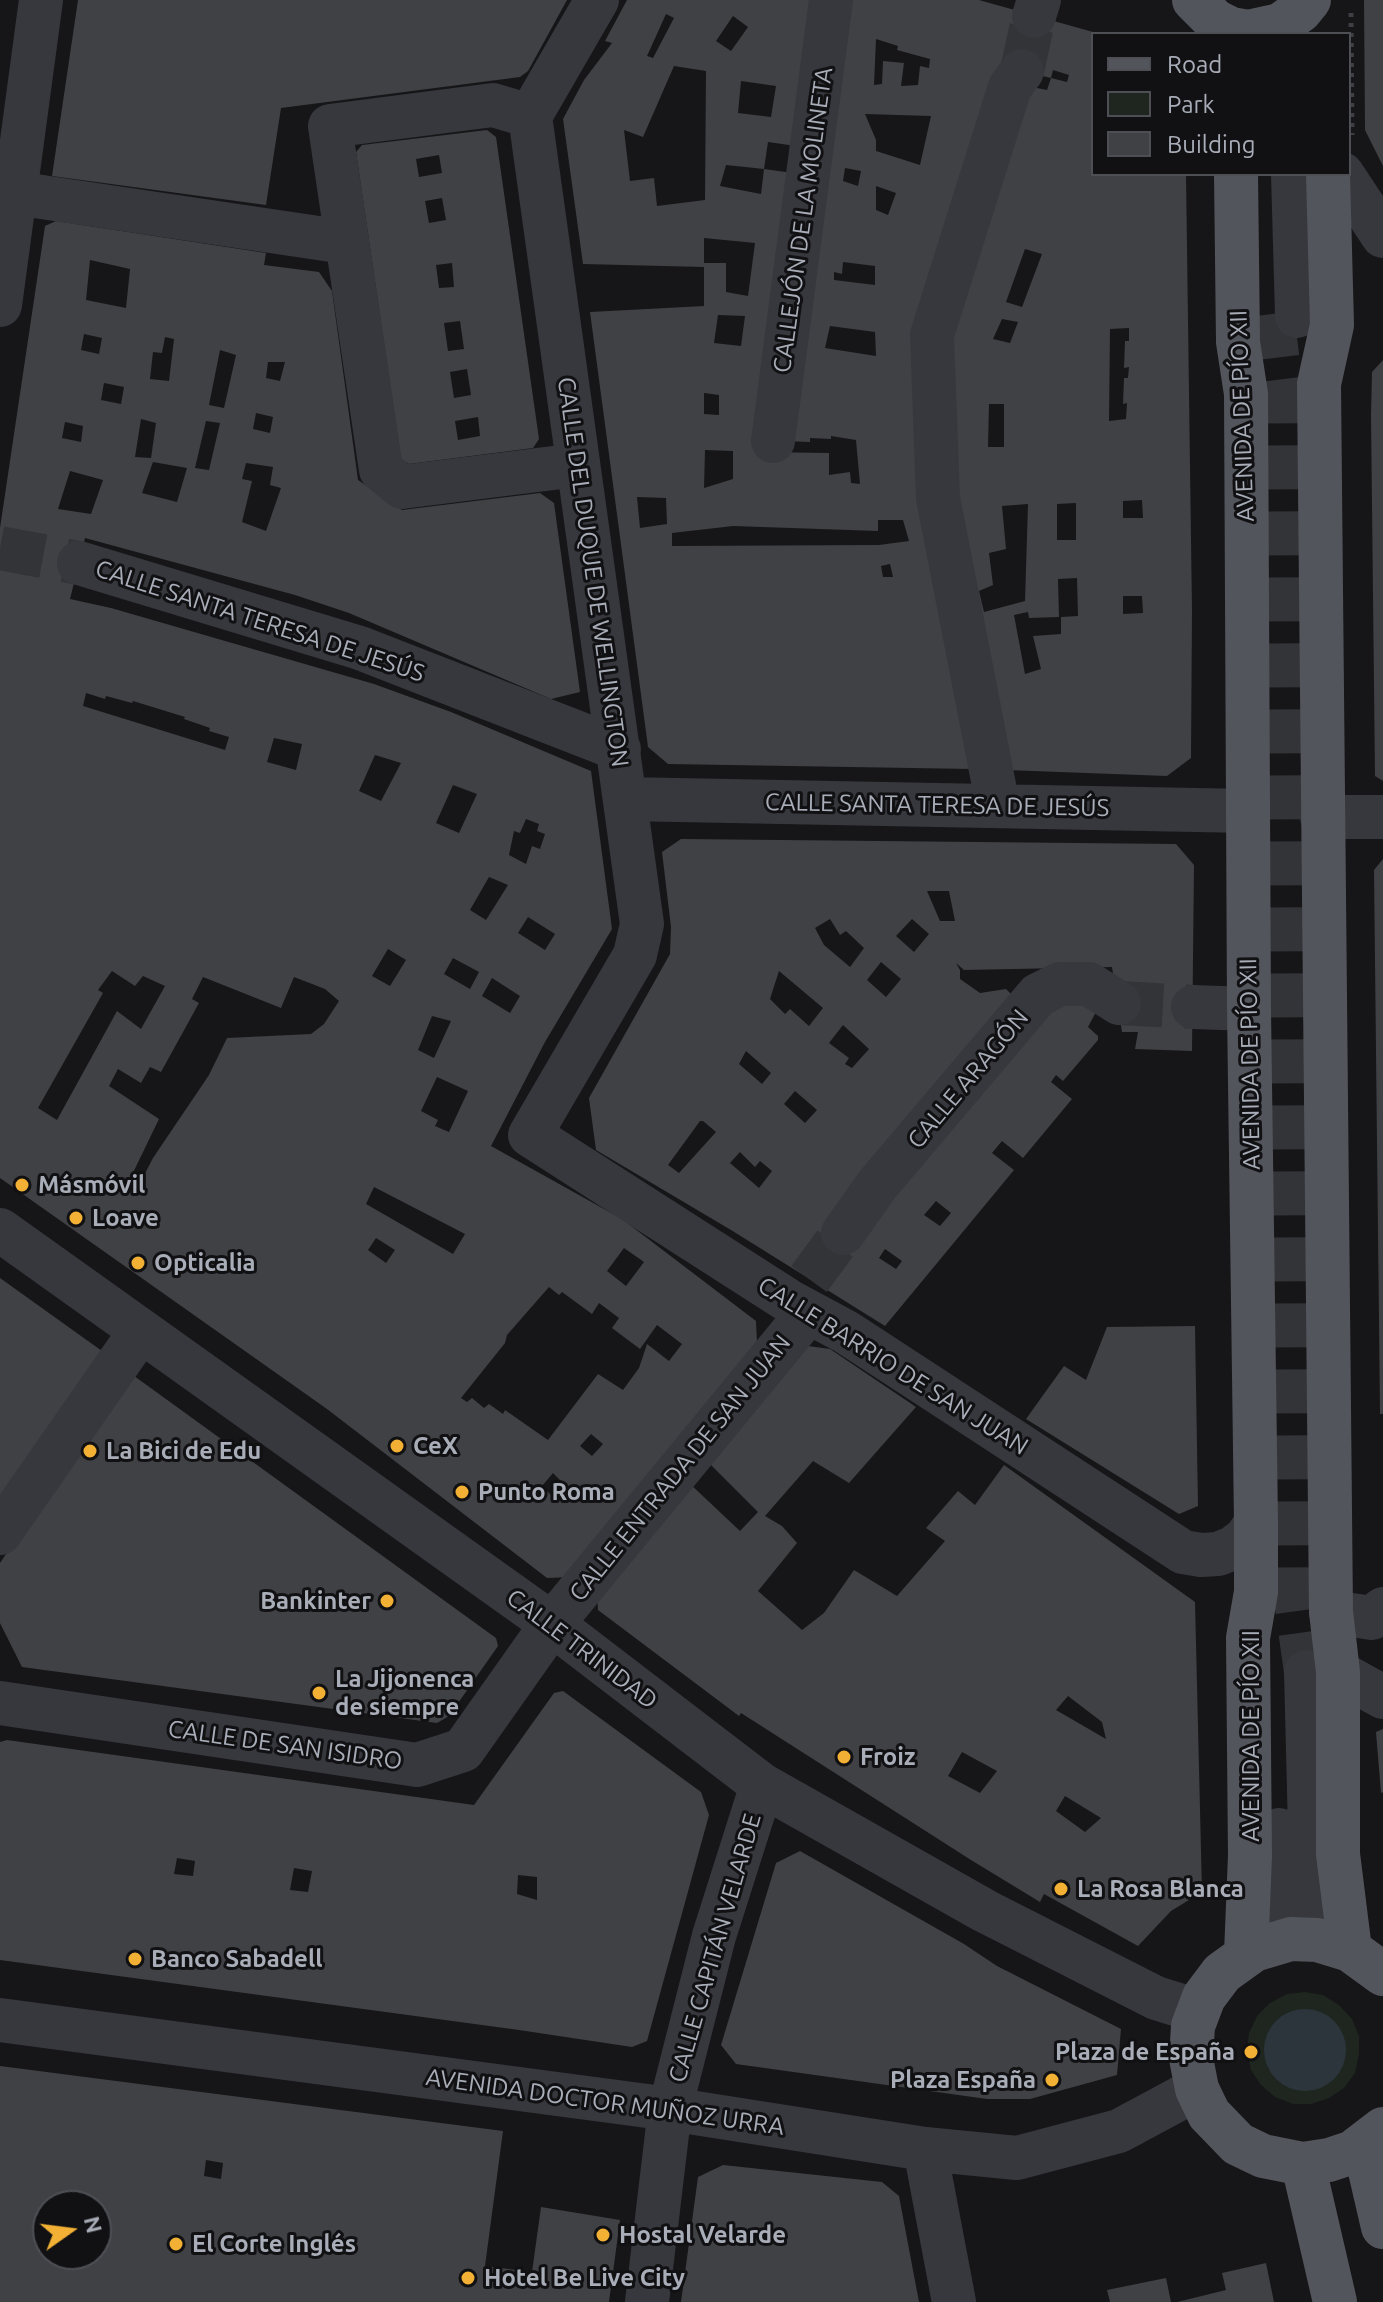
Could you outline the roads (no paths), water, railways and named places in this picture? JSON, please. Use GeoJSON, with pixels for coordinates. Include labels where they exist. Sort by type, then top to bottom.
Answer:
{"type":"FeatureCollection","features":[{"type":"Feature","properties":{"kind":"main road"},"geometry":{"type":"LineString","coordinates":[[1194,0],[1207,16],[1231,31],[1248,32],[1272,28],[1294,16],[1309,0]]}},
{"type":"Feature","properties":{"kind":"main road"},"geometry":{"type":"LineString","coordinates":[[1309,0],[1311,32]]}},
{"type":"Feature","properties":{"kind":"main road","name":"AVENIDA DE PÍO XII"},"geometry":{"type":"LineString","coordinates":[[1236,176],[1238,342],[1246,394],[1249,1009],[1256,1523],[1256,1592],[1248,1638],[1250,1952]]}},
{"type":"Feature","properties":{"kind":"main road"},"geometry":{"type":"LineString","coordinates":[[1328,176],[1332,325],[1319,384],[1331,1612],[1308,1673],[1358,1957],[1304,1939],[1278,1942],[1250,1952],[1222,1973],[1198,2011],[1193,2026],[1191,2058],[1197,2089],[1209,2114],[1238,2144],[1276,2160],[1303,2164],[1341,2156],[1373,2137],[1383,2227]]}},
{"type":"Feature","properties":{"kind":"main road"},"geometry":{"type":"LineString","coordinates":[[1303,2164],[1335,2302]]}},
{"type":"Feature","properties":{"kind":"street"},"geometry":{"type":"LineString","coordinates":[[0,305],[10,176],[41,0]]}},
{"type":"Feature","properties":{"kind":"street"},"geometry":{"type":"LineString","coordinates":[[577,465],[402,487],[381,470],[330,126],[493,105],[530,116],[597,0]]}},
{"type":"Feature","properties":{"kind":"street","name":"CALLEJÓN DE LA MOLINETA"},"geometry":{"type":"LineString","coordinates":[[773,441],[831,0]]}},
{"type":"Feature","properties":{"kind":"street"},"geometry":{"type":"LineString","coordinates":[[998,806],[938,498],[932,335],[1010,87],[1022,71]]}},
{"type":"Feature","properties":{"kind":"street","name":"CALLE DEL DUQUE DE WELLINGTON"},"geometry":{"type":"LineString","coordinates":[[530,116],[642,924],[635,955],[530,1135]]}},
{"type":"Feature","properties":{"kind":"street"},"geometry":{"type":"LineString","coordinates":[[10,176],[345,242]]}},
{"type":"Feature","properties":{"kind":"street"},"geometry":{"type":"LineString","coordinates":[[1269,176],[1284,315],[1293,176]]}},
{"type":"Feature","properties":{"kind":"street"},"geometry":{"type":"LineString","coordinates":[[1343,176],[1383,236]]}},
{"type":"Feature","properties":{"kind":"street","name":"CALLE SANTA TERESA DE JESÚS"},"geometry":{"type":"LineString","coordinates":[[79,563],[360,648],[619,749]]}},
{"type":"Feature","properties":{"kind":"street","name":"CALLE SANTA TERESA DE JESÚS"},"geometry":{"type":"LineString","coordinates":[[626,799],[1248,811]]}},
{"type":"Feature","properties":{"kind":"street"},"geometry":{"type":"LineString","coordinates":[[1322,817],[1383,817]]}},
{"type":"Feature","properties":{"kind":"street","name":"CALLE ARAGÓN"},"geometry":{"type":"LineString","coordinates":[[843,1233],[877,1185],[1038,995],[1060,984],[1089,984],[1119,1003]]}},
{"type":"Feature","properties":{"kind":"street"},"geometry":{"type":"LineString","coordinates":[[1193,1007],[1249,1009]]}},
{"type":"Feature","properties":{"kind":"street","name":"CALLE BARRIO DE SAN JUAN"},"geometry":{"type":"LineString","coordinates":[[530,1135],[803,1298],[846,1332],[1183,1552],[1218,1554],[1246,1538],[1256,1523]]}},
{"type":"Feature","properties":{"kind":"street","name":"CALLE TRINIDAD"},"geometry":{"type":"LineString","coordinates":[[0,1230],[552,1624],[762,1785],[985,1911],[1156,1998],[1198,2011]]}},
{"type":"Feature","properties":{"kind":"street","name":"CALLE ENTRADA DE SAN JUAN"},"geometry":{"type":"LineString","coordinates":[[552,1624],[803,1298]]}},
{"type":"Feature","properties":{"kind":"street"},"geometry":{"type":"LineString","coordinates":[[0,1533],[140,1332]]}},
{"type":"Feature","properties":{"kind":"street"},"geometry":{"type":"LineString","coordinates":[[1331,1612],[1372,1618],[1383,1609]]}},
{"type":"Feature","properties":{"kind":"street","name":"CALLE DE SAN ISIDRO"},"geometry":{"type":"LineString","coordinates":[[0,1703],[417,1765],[463,1750],[552,1624]]}},
{"type":"Feature","properties":{"kind":"street"},"geometry":{"type":"LineString","coordinates":[[1250,1952],[1280,1913],[1308,1673],[1383,1697]]}},
{"type":"Feature","properties":{"kind":"street","name":"CALLE CAPITÁN VELARDE"},"geometry":{"type":"LineString","coordinates":[[647,2302],[670,2109],[714,1936],[762,1785]]}},
{"type":"Feature","properties":{"kind":"street","name":"AVENIDA DOCTOR MUÑOZ URRA"},"geometry":{"type":"LineString","coordinates":[[0,2020],[670,2109],[925,2149],[1017,2158],[1119,2131],[1197,2089]]}},
{"type":"Feature","properties":{"kind":"street"},"geometry":{"type":"LineString","coordinates":[[925,2149],[954,2302]]}},
{"type":"Feature","properties":{"kind":"tunnel"},"geometry":{"type":"LineString","coordinates":[[1022,71],[1034,16]]}},
{"type":"Feature","properties":{"kind":"tunnel"},"geometry":{"type":"LineString","coordinates":[[1272,314],[1282,396],[1293,1579],[1306,1672]]}},
{"type":"Feature","properties":{"kind":"tunnel"},"geometry":{"type":"LineString","coordinates":[[0,548],[79,563]]}},
{"type":"Feature","properties":{"kind":"tunnel"},"geometry":{"type":"LineString","coordinates":[[1119,1003],[1193,1007]]}},
{"type":"Feature","properties":{"kind":"tunnel"},"geometry":{"type":"LineString","coordinates":[[809,1279],[843,1233]]}},
{"type":"Feature","properties":{"kind":"place","name":"Másmóvil"},"geometry":{"type":"Point","coordinates":[22,1185]}},
{"type":"Feature","properties":{"kind":"place","name":"Loave"},"geometry":{"type":"Point","coordinates":[76,1218]}},
{"type":"Feature","properties":{"kind":"place","name":"Opticalia"},"geometry":{"type":"Point","coordinates":[138,1263]}},
{"type":"Feature","properties":{"kind":"place","name":"CeX"},"geometry":{"type":"Point","coordinates":[397,1446]}},
{"type":"Feature","properties":{"kind":"place","name":"La Bici de Edu"},"geometry":{"type":"Point","coordinates":[90,1451]}},
{"type":"Feature","properties":{"kind":"place","name":"Punto Roma"},"geometry":{"type":"Point","coordinates":[462,1492]}},
{"type":"Feature","properties":{"kind":"place","name":"Bankinter"},"geometry":{"type":"Point","coordinates":[387,1601]}},
{"type":"Feature","properties":{"kind":"place","name":"La Jijonenca de siempre"},"geometry":{"type":"Point","coordinates":[319,1693]}},
{"type":"Feature","properties":{"kind":"place","name":"Froiz"},"geometry":{"type":"Point","coordinates":[844,1757]}},
{"type":"Feature","properties":{"kind":"place","name":"La Rosa Blanca"},"geometry":{"type":"Point","coordinates":[1061,1889]}},
{"type":"Feature","properties":{"kind":"place","name":"Banco Sabadell"},"geometry":{"type":"Point","coordinates":[135,1959]}},
{"type":"Feature","properties":{"kind":"place","name":"Plaza de España"},"geometry":{"type":"Point","coordinates":[1251,2052]}},
{"type":"Feature","properties":{"kind":"place","name":"Plaza España"},"geometry":{"type":"Point","coordinates":[1052,2080]}},
{"type":"Feature","properties":{"kind":"place","name":"Hostal Velarde"},"geometry":{"type":"Point","coordinates":[603,2235]}},
{"type":"Feature","properties":{"kind":"place","name":"El Corte Inglés"},"geometry":{"type":"Point","coordinates":[176,2244]}},
{"type":"Feature","properties":{"kind":"place","name":"Hotel Be Live City"},"geometry":{"type":"Point","coordinates":[468,2278]}}]}
